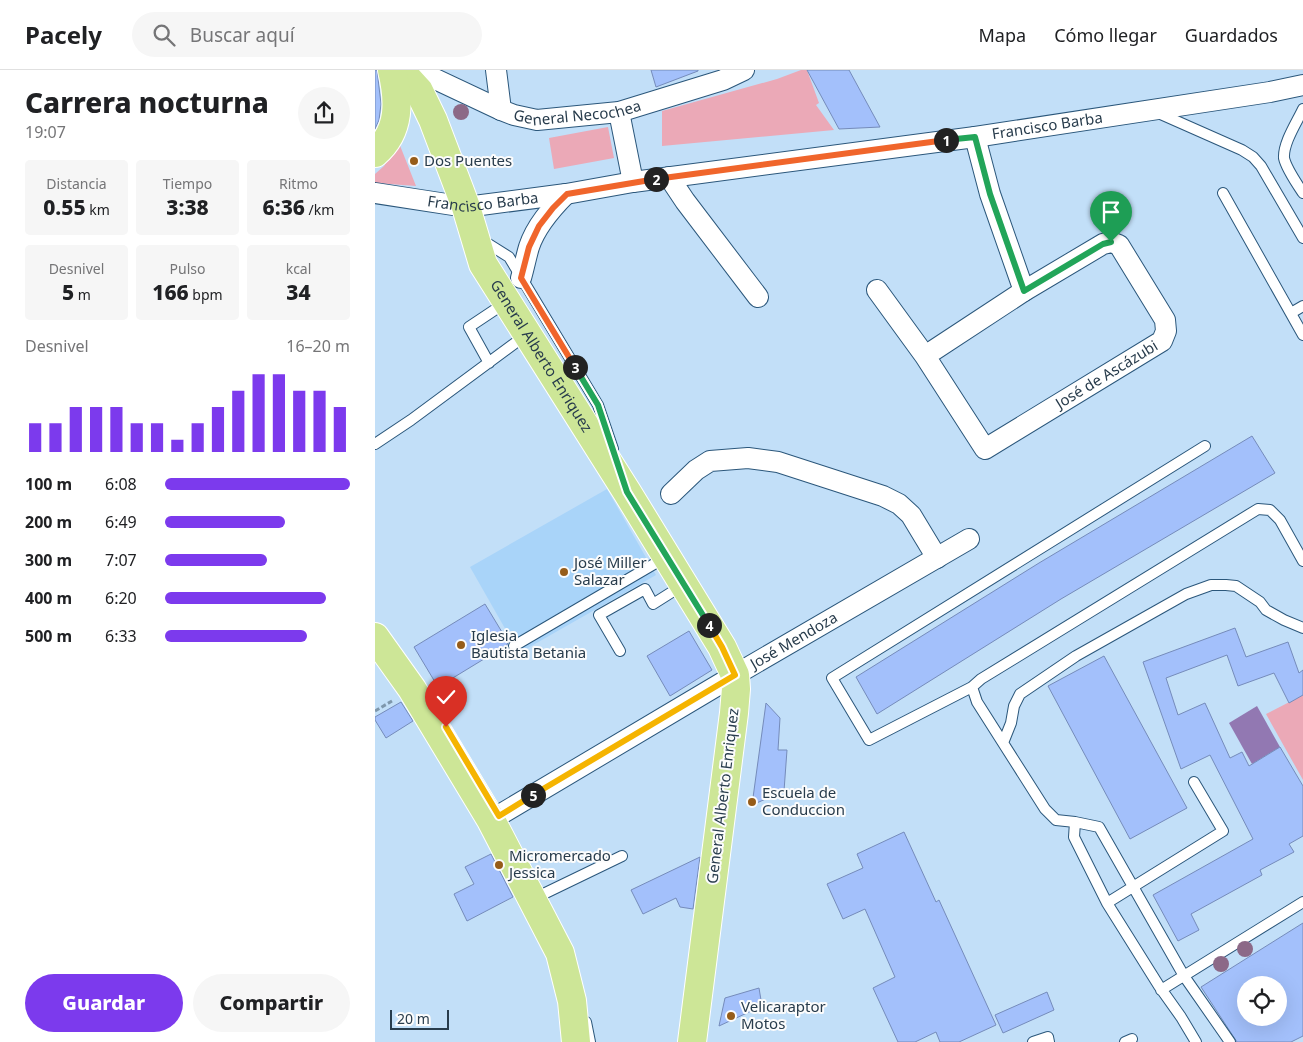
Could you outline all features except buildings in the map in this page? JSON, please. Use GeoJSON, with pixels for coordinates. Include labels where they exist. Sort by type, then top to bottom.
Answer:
{"type":"FeatureCollection","features":[{"type":"Feature","properties":{"kind":"main road"},"geometry":{"type":"LineString","coordinates":[[375,153],[381,148],[396,121],[397,91],[392,70]]}},
{"type":"Feature","properties":{"kind":"main road","name":"General Alberto Enriquez"},"geometry":{"type":"LineString","coordinates":[[400,70],[419,91],[433,120],[466,207],[483,264],[667,556],[722,647],[735,675],[734,713],[692,1042]]}},
{"type":"Feature","properties":{"kind":"main road"},"geometry":{"type":"LineString","coordinates":[[378,633],[495,818],[535,898],[560,952],[572,1000],[577,1042]]}},
{"type":"Feature","properties":{"kind":"street","name":"General Necochea"},"geometry":{"type":"LineString","coordinates":[[416,70],[501,110],[537,120],[619,112],[723,80],[744,70]]}},
{"type":"Feature","properties":{"kind":"street"},"geometry":{"type":"LineString","coordinates":[[496,70],[501,110]]}},
{"type":"Feature","properties":{"kind":"street","name":"Francisco Barba"},"geometry":{"type":"LineString","coordinates":[[375,193],[466,207],[567,194],[633,182],[975,137],[1270,92],[1303,85]]}},
{"type":"Feature","properties":{"kind":"street"},"geometry":{"type":"LineString","coordinates":[[619,112],[633,182]]}},
{"type":"Feature","properties":{"kind":"street"},"geometry":{"type":"LineString","coordinates":[[975,137],[990,194],[1024,291]]}},
{"type":"Feature","properties":{"kind":"street"},"geometry":{"type":"LineString","coordinates":[[669,178],[758,297]]}},
{"type":"Feature","properties":{"kind":"street"},"geometry":{"type":"LineString","coordinates":[[521,278],[529,247],[539,226],[567,194]]}},
{"type":"Feature","properties":{"kind":"street","name":"José de Ascázubi"},"geometry":{"type":"LineString","coordinates":[[877,290],[925,356],[985,449],[1162,341],[1166,331],[1165,320],[1119,245],[1111,242],[1103,244],[1024,291],[925,356]]}},
{"type":"Feature","properties":{"kind":"street"},"geometry":{"type":"LineString","coordinates":[[671,494],[696,470],[710,460],[748,458],[778,462],[883,496],[899,504],[911,514],[937,558]]}},
{"type":"Feature","properties":{"kind":"street","name":"José Mendoza"},"geometry":{"type":"LineString","coordinates":[[495,818],[969,539]]}},
{"type":"Feature","properties":{"kind":"lane"},"geometry":{"type":"LineString","coordinates":[[1303,109],[1286,145],[1284,158],[1303,193]]}},
{"type":"Feature","properties":{"kind":"lane"},"geometry":{"type":"LineString","coordinates":[[1151,110],[1242,150],[1253,157],[1261,166],[1303,238]]}},
{"type":"Feature","properties":{"kind":"lane"},"geometry":{"type":"LineString","coordinates":[[1223,193],[1303,335]]}},
{"type":"Feature","properties":{"kind":"lane"},"geometry":{"type":"LineString","coordinates":[[474,235],[509,257],[598,405],[627,492]]}},
{"type":"Feature","properties":{"kind":"lane"},"geometry":{"type":"LineString","coordinates":[[489,364],[469,327],[506,302]]}},
{"type":"Feature","properties":{"kind":"lane"},"geometry":{"type":"LineString","coordinates":[[1291,313],[1303,306]]}},
{"type":"Feature","properties":{"kind":"lane"},"geometry":{"type":"LineString","coordinates":[[375,444],[527,335]]}},
{"type":"Feature","properties":{"kind":"lane"},"geometry":{"type":"LineString","coordinates":[[1205,446],[831,678],[869,740],[972,687],[1258,510],[1270,510],[1280,520],[1301,554]]}},
{"type":"Feature","properties":{"kind":"lane"},"geometry":{"type":"LineString","coordinates":[[514,646],[667,556]]}},
{"type":"Feature","properties":{"kind":"lane"},"geometry":{"type":"LineString","coordinates":[[620,651],[599,615],[645,589],[653,604],[684,584]]}},
{"type":"Feature","properties":{"kind":"lane"},"geometry":{"type":"LineString","coordinates":[[1003,743],[1019,694],[1076,656],[1186,594],[1211,586],[1236,586],[1260,602],[1267,610],[1303,628]]}},
{"type":"Feature","properties":{"kind":"lane"},"geometry":{"type":"LineString","coordinates":[[972,687],[977,702],[1045,809],[1056,820],[1099,827],[1184,976],[1230,1042]]}},
{"type":"Feature","properties":{"kind":"lane"},"geometry":{"type":"LineString","coordinates":[[1107,903],[1223,831],[1194,782]]}},
{"type":"Feature","properties":{"kind":"lane"},"geometry":{"type":"LineString","coordinates":[[1075,822],[1074,837],[1107,903],[1196,1042]]}},
{"type":"Feature","properties":{"kind":"lane"},"geometry":{"type":"LineString","coordinates":[[590,1042],[584,1010],[565,953],[535,898],[622,856]]}},
{"type":"Feature","properties":{"kind":"lane"},"geometry":{"type":"LineString","coordinates":[[1161,990],[1303,902]]}},
{"type":"Feature","properties":{"kind":"lane"},"geometry":{"type":"LineString","coordinates":[[1033,1042],[1047,1037],[1049,1042]]}},
{"type":"Feature","properties":{"kind":"shaded area"},"geometry":{"type":"Polygon","coordinates":[[[801,70],[807,70],[819,103],[816,105],[834,130],[662,146],[662,111],[777,79],[801,70]]]}},
{"type":"Feature","properties":{"kind":"shaded area"},"geometry":{"type":"Polygon","coordinates":[[[608,127],[614,158],[554,169],[549,138],[608,127]]]}},
{"type":"Feature","properties":{"kind":"shaded area"},"geometry":{"type":"Polygon","coordinates":[[[399,143],[416,186],[375,183],[375,174],[384,166],[399,143]]]}},
{"type":"Feature","properties":{"kind":"shaded area","name":"José Miller Salazar"},"geometry":{"type":"Polygon","coordinates":[[[607,489],[656,575],[519,653],[470,567],[607,489]]]}},
{"type":"Feature","properties":{"kind":"shaded area"},"geometry":{"type":"Polygon","coordinates":[[[1303,695],[1303,780],[1266,714],[1303,695]]]}},
{"type":"Feature","properties":{"kind":"shaded area"},"geometry":{"type":"Polygon","coordinates":[[[1257,706],[1280,747],[1252,764],[1229,723],[1257,706]]]}},
{"type":"Feature","properties":{"kind":"place","name":"Dos Puentes"},"geometry":{"type":"Point","coordinates":[414,161]}},
{"type":"Feature","properties":{"kind":"place","name":"José Miller Salazar"},"geometry":{"type":"Point","coordinates":[564,572]}},
{"type":"Feature","properties":{"kind":"place","name":"Iglesia Bautista Betania"},"geometry":{"type":"Point","coordinates":[461,645]}},
{"type":"Feature","properties":{"kind":"place","name":"Escuela de Conduccion"},"geometry":{"type":"Point","coordinates":[752,802]}},
{"type":"Feature","properties":{"kind":"place","name":"Micromercado Jessica"},"geometry":{"type":"Point","coordinates":[499,865]}},
{"type":"Feature","properties":{"kind":"place","name":"Velicaraptor Motos"},"geometry":{"type":"Point","coordinates":[731,1016]}},
{"type":"Feature","properties":{"kind":"route"},"geometry":{"type":"LineString","coordinates":[[446,727],[499,816],[735,675],[722,647],[627,492],[598,405],[521,278],[529,247],[539,226],[567,194],[633,182],[975,137],[990,194],[1024,291],[1103,244],[1111,242]]}}]}
